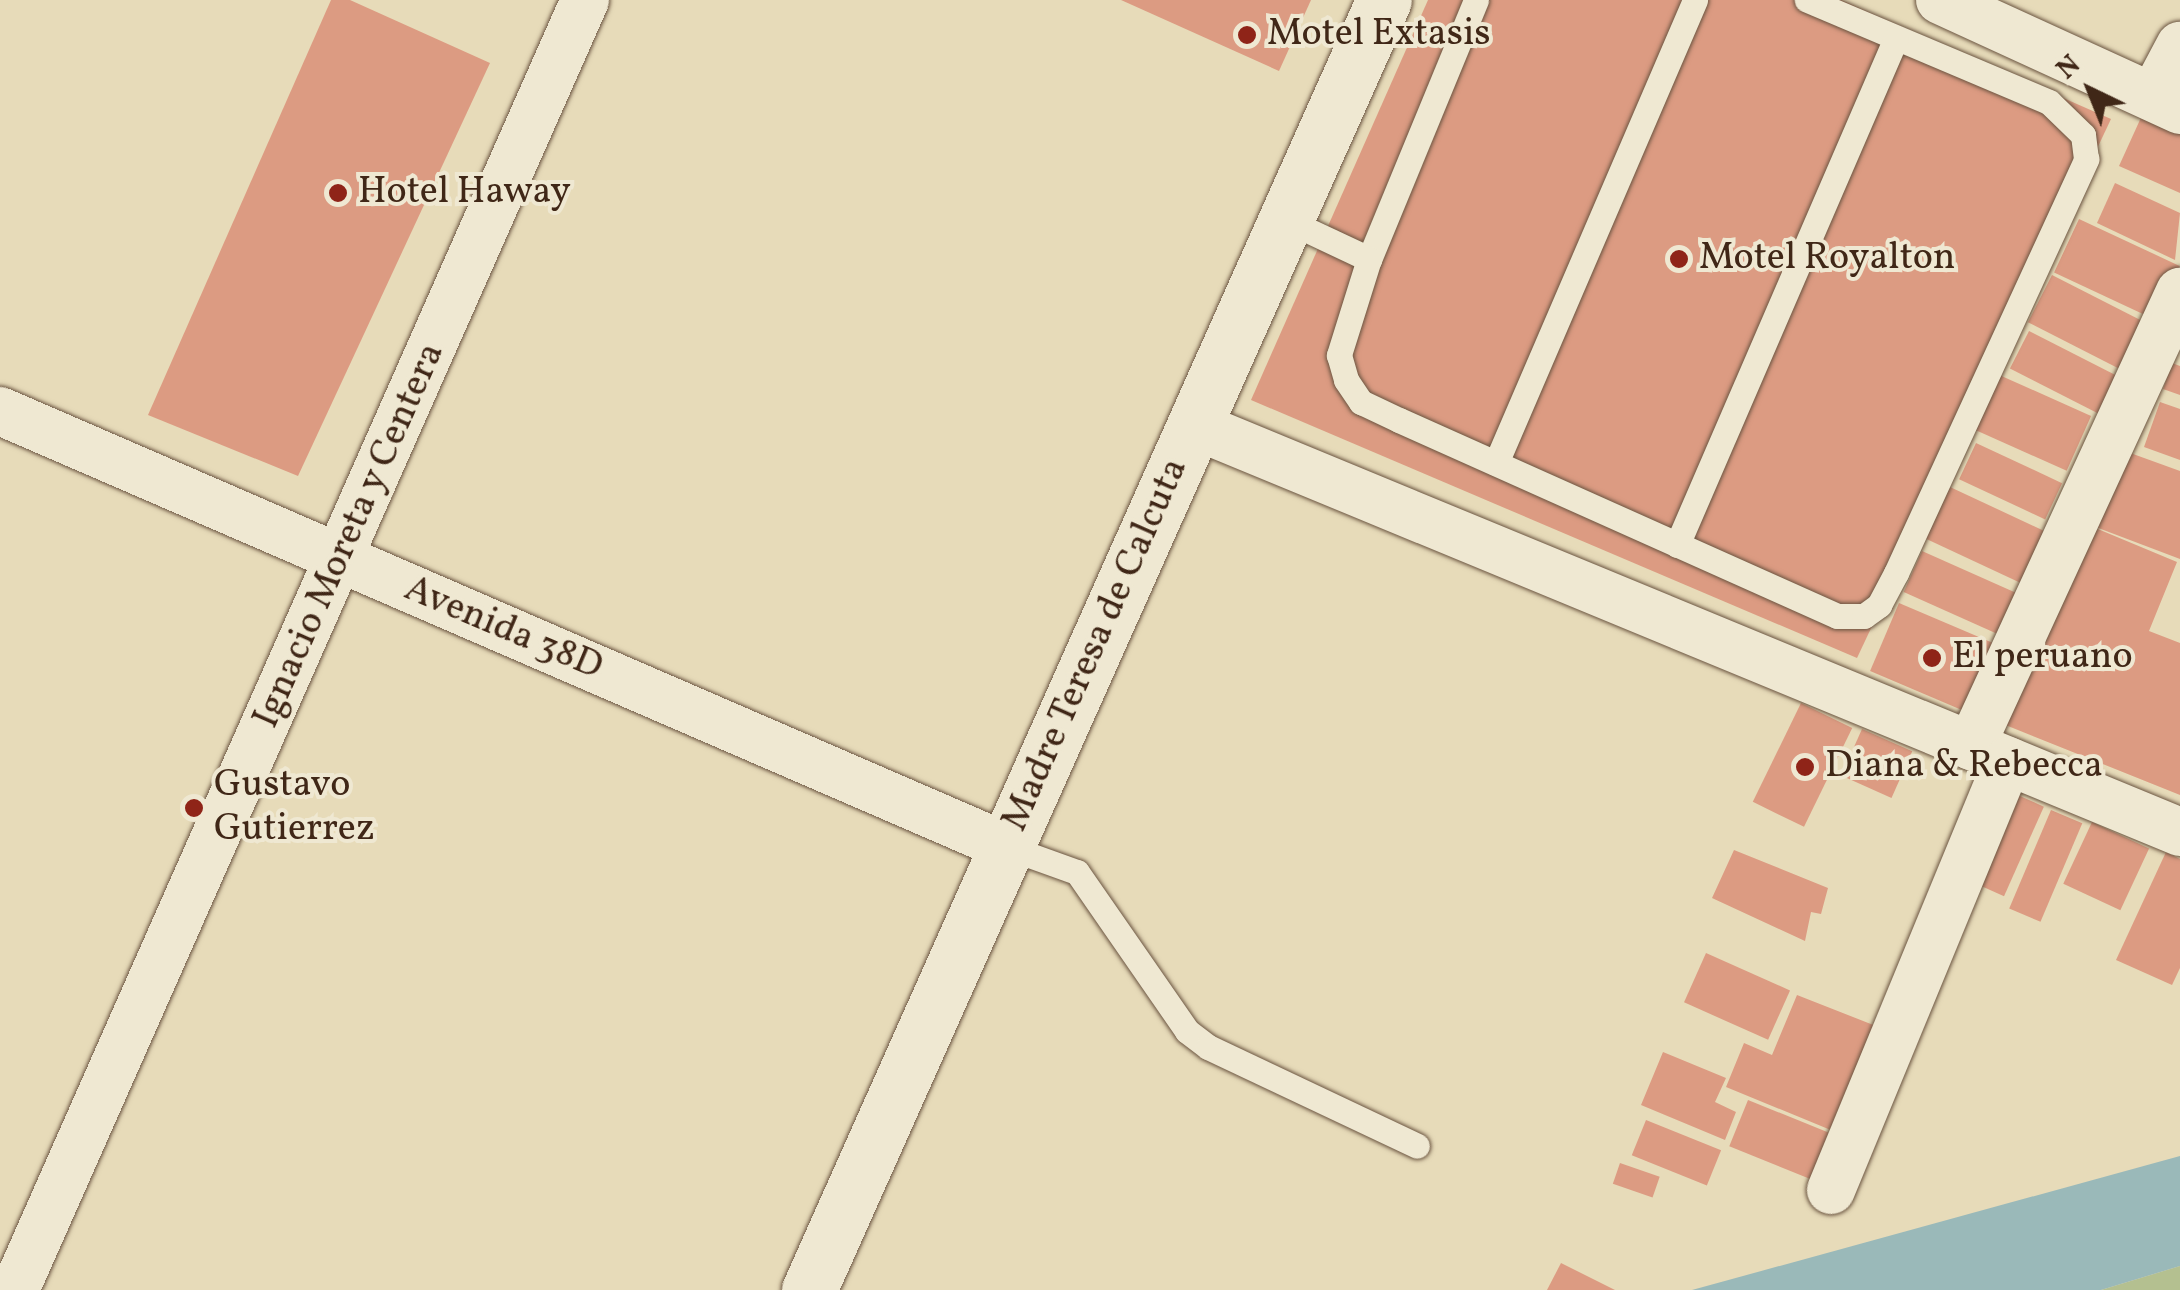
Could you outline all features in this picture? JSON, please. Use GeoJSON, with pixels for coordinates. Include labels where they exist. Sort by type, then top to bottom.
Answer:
{"type":"FeatureCollection","features":[{"type":"Feature","properties":{"kind":"street","name":"Ignacio Moreta y Centera"},"geometry":{"type":"LineString","coordinates":[[15,1290],[342,558],[584,0]]}},
{"type":"Feature","properties":{"kind":"street","name":"Madre Teresa de Calcuta"},"geometry":{"type":"LineString","coordinates":[[810,1290],[1384,0]]}},
{"type":"Feature","properties":{"kind":"street"},"geometry":{"type":"LineString","coordinates":[[1940,0],[2167,104],[2180,46]]}},
{"type":"Feature","properties":{"kind":"street"},"geometry":{"type":"LineString","coordinates":[[1830,1190],[1990,754],[2180,292]]}},
{"type":"Feature","properties":{"kind":"street","name":"Avenida 38D"},"geometry":{"type":"LineString","coordinates":[[0,411],[1007,847]]}},
{"type":"Feature","properties":{"kind":"street"},"geometry":{"type":"LineString","coordinates":[[1194,425],[2180,832]]}},
{"type":"Feature","properties":{"kind":"lane"},"geometry":{"type":"LineString","coordinates":[[1476,0],[1369,259],[1340,355],[1346,380],[1362,402],[1837,616],[1864,616],[1879,605],[2086,160],[2083,135],[2049,102],[1807,0]]}},
{"type":"Feature","properties":{"kind":"lane"},"geometry":{"type":"LineString","coordinates":[[1496,463],[1695,0]]}},
{"type":"Feature","properties":{"kind":"lane"},"geometry":{"type":"LineString","coordinates":[[1677,544],[1896,38]]}},
{"type":"Feature","properties":{"kind":"lane"},"geometry":{"type":"LineString","coordinates":[[1286,220],[1369,259]]}},
{"type":"Feature","properties":{"kind":"lane"},"geometry":{"type":"LineString","coordinates":[[1007,847],[1076,872],[1188,1031],[1208,1048],[1417,1146]]}},
{"type":"Feature","properties":{"kind":"green space"},"geometry":{"type":"Polygon","coordinates":[[[2180,1266],[2180,1290],[2101,1290],[2180,1266]]]}},
{"type":"Feature","properties":{"kind":"water"},"geometry":{"type":"Polygon","coordinates":[[[2180,1156],[2180,1266],[2101,1290],[1692,1290],[2180,1156]]]}},
{"type":"Feature","properties":{"kind":"building","name":"Hotel Haway"},"geometry":{"type":"Polygon","coordinates":[[[331,0],[350,0],[490,63],[298,476],[148,415],[331,0]]]}},
{"type":"Feature","properties":{"kind":"building","name":"Motel Extasis"},"geometry":{"type":"Polygon","coordinates":[[[1121,0],[1311,0],[1279,71],[1121,0]]]}},
{"type":"Feature","properties":{"kind":"building","name":"Motel Royalton"},"geometry":{"type":"Polygon","coordinates":[[[1428,0],[1841,0],[2111,119],[1857,658],[1251,400],[1428,0]]]}},
{"type":"Feature","properties":{"kind":"building"},"geometry":{"type":"Polygon","coordinates":[[[2144,111],[2180,127],[2180,193],[2119,166],[2144,111]]]}},
{"type":"Feature","properties":{"kind":"building"},"geometry":{"type":"Polygon","coordinates":[[[2115,183],[2180,213],[2175,260],[2097,223],[2115,183]]]}},
{"type":"Feature","properties":{"kind":"building"},"geometry":{"type":"Polygon","coordinates":[[[2079,219],[2180,266],[2155,319],[2054,272],[2079,219]]]}},
{"type":"Feature","properties":{"kind":"building"},"geometry":{"type":"Polygon","coordinates":[[[2052,275],[2154,327],[2130,374],[2028,322],[2052,275]]]}},
{"type":"Feature","properties":{"kind":"building"},"geometry":{"type":"Polygon","coordinates":[[[2029,331],[2131,383],[2112,420],[2010,368],[2029,331]]]}},
{"type":"Feature","properties":{"kind":"building"},"geometry":{"type":"Polygon","coordinates":[[[2172,363],[2180,366],[2180,395],[2163,389],[2172,363]]]}},
{"type":"Feature","properties":{"kind":"building"},"geometry":{"type":"Polygon","coordinates":[[[1997,374],[2091,416],[2067,471],[1973,429],[1997,374]]]}},
{"type":"Feature","properties":{"kind":"building"},"geometry":{"type":"Polygon","coordinates":[[[2160,402],[2180,409],[2180,460],[2144,447],[2160,402]]]}},
{"type":"Feature","properties":{"kind":"building"},"geometry":{"type":"Polygon","coordinates":[[[1976,443],[2062,483],[2045,519],[1959,479],[1976,443]]]}},
{"type":"Feature","properties":{"kind":"building"},"geometry":{"type":"Polygon","coordinates":[[[2122,450],[2180,471],[2180,559],[2093,526],[2122,450]]]}},
{"type":"Feature","properties":{"kind":"building"},"geometry":{"type":"Polygon","coordinates":[[[1950,487],[2047,532],[2023,584],[1926,539],[1950,487]]]}},
{"type":"Feature","properties":{"kind":"building"},"geometry":{"type":"Polygon","coordinates":[[[2093,527],[2177,562],[2149,631],[2180,643],[2180,795],[2003,724],[2093,527]]]}},
{"type":"Feature","properties":{"kind":"building"},"geometry":{"type":"Polygon","coordinates":[[[1922,551],[2020,595],[2001,636],[1904,592],[1922,551]]]}},
{"type":"Feature","properties":{"kind":"building","name":"El peruano"},"geometry":{"type":"Polygon","coordinates":[[[1899,603],[1997,644],[1968,713],[1870,671],[1899,603]]]}},
{"type":"Feature","properties":{"kind":"building","name":"Diana & Rebecca"},"geometry":{"type":"Polygon","coordinates":[[[1801,703],[1852,728],[1804,827],[1753,802],[1801,703]]]}},
{"type":"Feature","properties":{"kind":"building"},"geometry":{"type":"Polygon","coordinates":[[[1862,729],[1912,751],[1892,798],[1841,776],[1862,729]]]}},
{"type":"Feature","properties":{"kind":"building"},"geometry":{"type":"Polygon","coordinates":[[[2011,792],[2044,807],[2004,896],[1971,882],[2011,792]]]}},
{"type":"Feature","properties":{"kind":"building"},"geometry":{"type":"Polygon","coordinates":[[[2051,810],[2082,823],[2040,922],[2009,908],[2051,810]]]}},
{"type":"Feature","properties":{"kind":"building"},"geometry":{"type":"Polygon","coordinates":[[[2092,822],[2149,849],[2120,910],[2063,884],[2092,822]]]}},
{"type":"Feature","properties":{"kind":"building"},"geometry":{"type":"Polygon","coordinates":[[[1734,850],[1828,888],[1821,914],[1811,912],[1805,941],[1712,898],[1734,850]]]}},
{"type":"Feature","properties":{"kind":"building"},"geometry":{"type":"Polygon","coordinates":[[[2166,852],[2180,859],[2180,968],[2172,985],[2116,960],[2166,852]]]}},
{"type":"Feature","properties":{"kind":"building"},"geometry":{"type":"Polygon","coordinates":[[[1706,953],[1790,990],[1768,1040],[1684,1002],[1706,953]]]}},
{"type":"Feature","properties":{"kind":"building"},"geometry":{"type":"Polygon","coordinates":[[[1797,995],[1881,1028],[1838,1133],[1726,1087],[1744,1043],[1772,1055],[1797,995]]]}},
{"type":"Feature","properties":{"kind":"building"},"geometry":{"type":"Polygon","coordinates":[[[1663,1052],[1726,1078],[1715,1102],[1736,1112],[1725,1140],[1641,1105],[1663,1052]]]}},
{"type":"Feature","properties":{"kind":"building"},"geometry":{"type":"Polygon","coordinates":[[[1748,1100],[1839,1137],[1820,1183],[1729,1146],[1748,1100]]]}},
{"type":"Feature","properties":{"kind":"building"},"geometry":{"type":"Polygon","coordinates":[[[1646,1120],[1721,1150],[1707,1186],[1632,1155],[1646,1120]]]}},
{"type":"Feature","properties":{"kind":"building"},"geometry":{"type":"Polygon","coordinates":[[[1620,1163],[1660,1177],[1653,1197],[1613,1184],[1620,1163]]]}},
{"type":"Feature","properties":{"kind":"building"},"geometry":{"type":"Polygon","coordinates":[[[1561,1263],[1615,1290],[1547,1290],[1561,1263]]]}},
{"type":"Feature","properties":{"kind":"place","name":"Motel Extasis"},"geometry":{"type":"Point","coordinates":[1247,35]}},
{"type":"Feature","properties":{"kind":"place","name":"Hotel Haway"},"geometry":{"type":"Point","coordinates":[338,193]}},
{"type":"Feature","properties":{"kind":"place","name":"Motel Royalton"},"geometry":{"type":"Point","coordinates":[1679,259]}},
{"type":"Feature","properties":{"kind":"place","name":"El peruano"},"geometry":{"type":"Point","coordinates":[1932,658]}},
{"type":"Feature","properties":{"kind":"place","name":"Diana & Rebecca"},"geometry":{"type":"Point","coordinates":[1805,767]}},
{"type":"Feature","properties":{"kind":"place","name":"Gustavo Gutierrez"},"geometry":{"type":"Point","coordinates":[194,808]}}]}
